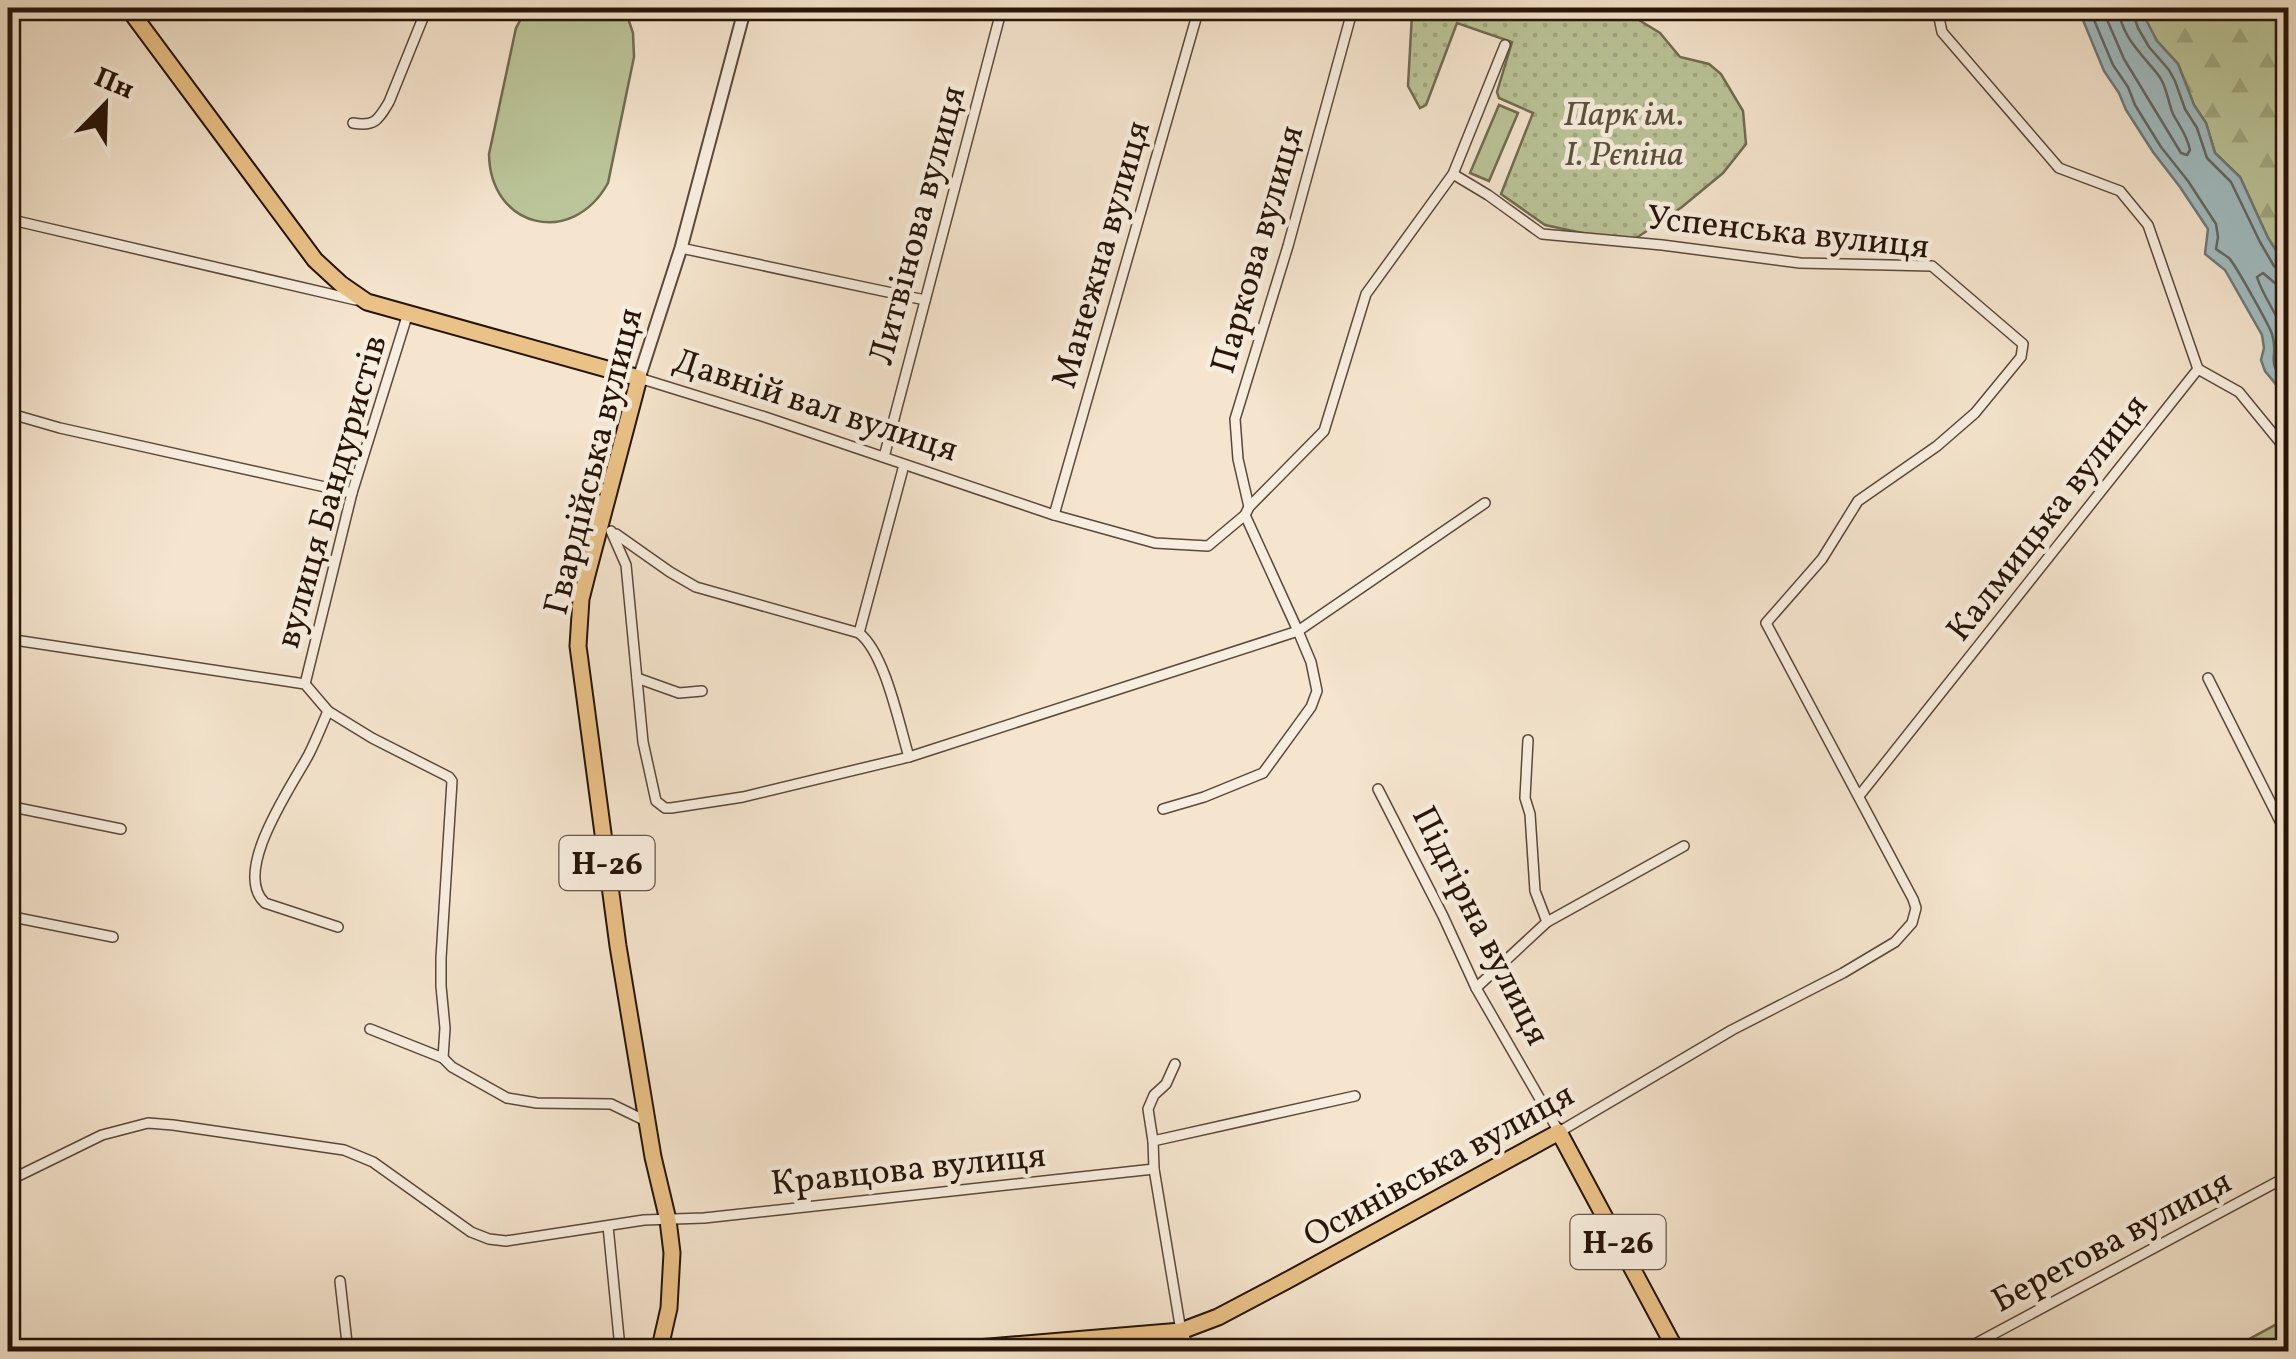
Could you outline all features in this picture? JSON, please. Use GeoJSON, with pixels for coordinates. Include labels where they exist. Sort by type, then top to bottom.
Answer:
{"type":"FeatureCollection","features":[{"type":"Feature","properties":{"kind":"main road"},"geometry":{"type":"LineString","coordinates":[[128,8],[315,260],[367,302]]}},
{"type":"Feature","properties":{"kind":"main road","name":"Давній вал вулиця"},"geometry":{"type":"LineString","coordinates":[[367,302],[639,378]]}},
{"type":"Feature","properties":{"kind":"main road","name":"Гвардійська вулиця"},"geometry":{"type":"LineString","coordinates":[[639,378],[606,527],[582,599],[578,646],[618,946],[672,1252],[669,1308],[658,1352]]}},
{"type":"Feature","properties":{"kind":"main road","name":"Осинівська вулиця"},"geometry":{"type":"LineString","coordinates":[[929,1352],[1181,1331],[1286,1281],[1559,1132]]}},
{"type":"Feature","properties":{"kind":"main road","name":"Підгірна вулиця"},"geometry":{"type":"LineString","coordinates":[[1559,1132],[1677,1352]]}},
{"type":"Feature","properties":{"kind":"street"},"geometry":{"type":"LineString","coordinates":[[353,122],[367,125],[375,121],[389,102],[427,8]]}},
{"type":"Feature","properties":{"kind":"street","name":"Гвардійська вулиця"},"geometry":{"type":"LineString","coordinates":[[639,378],[681,248],[744,8]]}},
{"type":"Feature","properties":{"kind":"street","name":"Литвінова вулиця"},"geometry":{"type":"LineString","coordinates":[[884,457],[1002,8]]}},
{"type":"Feature","properties":{"kind":"street","name":"Манежна вулиця"},"geometry":{"type":"LineString","coordinates":[[1054,515],[1198,8]]}},
{"type":"Feature","properties":{"kind":"street","name":"Паркова вулиця"},"geometry":{"type":"LineString","coordinates":[[1163,809],[1263,773],[1310,708],[1316,692],[1310,662],[1247,511],[1235,419],[1288,246],[1352,8]]}},
{"type":"Feature","properties":{"kind":"street"},"geometry":{"type":"LineString","coordinates":[[1937,8],[1942,32],[2059,168],[2120,191],[2148,225],[2198,370],[2239,392],[2288,452]]}},
{"type":"Feature","properties":{"kind":"street","name":"Давній вал вулиця"},"geometry":{"type":"LineString","coordinates":[[639,378],[1054,515],[1154,544],[1208,546],[1324,431],[1366,294],[1453,174],[1504,45]]}},
{"type":"Feature","properties":{"kind":"street","name":"Успенська вулиця"},"geometry":{"type":"LineString","coordinates":[[1453,174],[1542,234],[1662,244],[1800,263],[1932,266],[2024,344],[2021,356],[1976,413],[1858,501],[1822,559],[1766,623],[1859,796]]}},
{"type":"Feature","properties":{"kind":"street","name":"Давній вал вулиця"},"geometry":{"type":"LineString","coordinates":[[8,219],[367,302]]}},
{"type":"Feature","properties":{"kind":"street"},"geometry":{"type":"LineString","coordinates":[[681,248],[924,300]]}},
{"type":"Feature","properties":{"kind":"street","name":"вулиця Бандуристів"},"geometry":{"type":"LineString","coordinates":[[305,684],[352,492],[408,313]]}},
{"type":"Feature","properties":{"kind":"street","name":"Калмицька вулиця"},"geometry":{"type":"LineString","coordinates":[[1859,796],[2198,370]]}},
{"type":"Feature","properties":{"kind":"street"},"geometry":{"type":"LineString","coordinates":[[8,413],[352,492]]}},
{"type":"Feature","properties":{"kind":"street"},"geometry":{"type":"LineString","coordinates":[[859,633],[904,465]]}},
{"type":"Feature","properties":{"kind":"street"},"geometry":{"type":"LineString","coordinates":[[606,527],[626,565],[643,742],[656,801],[665,808],[714,802],[909,756],[1298,631],[1485,503]]}},
{"type":"Feature","properties":{"kind":"street"},"geometry":{"type":"LineString","coordinates":[[606,527],[696,587],[859,633],[879,658],[909,756]]}},
{"type":"Feature","properties":{"kind":"street"},"geometry":{"type":"LineString","coordinates":[[8,638],[305,684],[328,710],[372,738],[450,776],[441,958],[443,1058]]}},
{"type":"Feature","properties":{"kind":"street"},"geometry":{"type":"LineString","coordinates":[[636,678],[679,693],[702,691]]}},
{"type":"Feature","properties":{"kind":"street"},"geometry":{"type":"LineString","coordinates":[[2208,678],[2288,837]]}},
{"type":"Feature","properties":{"kind":"street"},"geometry":{"type":"LineString","coordinates":[[328,710],[309,754],[283,795],[259,853],[254,887],[265,903],[338,926]]}},
{"type":"Feature","properties":{"kind":"street"},"geometry":{"type":"LineString","coordinates":[[1528,740],[1525,798],[1530,814],[1535,891],[1547,922]]}},
{"type":"Feature","properties":{"kind":"street","name":"Підгірна вулиця"},"geometry":{"type":"LineString","coordinates":[[1378,789],[1476,988],[1559,1132]]}},
{"type":"Feature","properties":{"kind":"street","name":"Осинівська вулиця"},"geometry":{"type":"LineString","coordinates":[[1559,1132],[1732,1030],[1843,973],[1895,942],[1912,923],[1916,908],[1912,898],[1859,796]]}},
{"type":"Feature","properties":{"kind":"street"},"geometry":{"type":"LineString","coordinates":[[8,806],[120,829]]}},
{"type":"Feature","properties":{"kind":"street"},"geometry":{"type":"LineString","coordinates":[[1476,988],[1547,922],[1684,846]]}},
{"type":"Feature","properties":{"kind":"street"},"geometry":{"type":"LineString","coordinates":[[8,916],[114,937]]}},
{"type":"Feature","properties":{"kind":"street"},"geometry":{"type":"LineString","coordinates":[[370,1029],[443,1058],[507,1098],[537,1104],[611,1104],[646,1121]]}},
{"type":"Feature","properties":{"kind":"street"},"geometry":{"type":"LineString","coordinates":[[1175,1064],[1166,1084],[1148,1104],[1154,1170],[1181,1331],[1192,1352]]}},
{"type":"Feature","properties":{"kind":"street"},"geometry":{"type":"LineString","coordinates":[[1154,1141],[1355,1096]]}},
{"type":"Feature","properties":{"kind":"street","name":"Кравцова вулиця"},"geometry":{"type":"LineString","coordinates":[[8,1181],[102,1135],[148,1123],[359,1154],[471,1232],[506,1241],[608,1226],[1154,1170]]}},
{"type":"Feature","properties":{"kind":"street","name":"Берегова вулиця"},"geometry":{"type":"LineString","coordinates":[[1960,1352],[2288,1176]]}},
{"type":"Feature","properties":{"kind":"street"},"geometry":{"type":"LineString","coordinates":[[608,1226],[623,1352]]}},
{"type":"Feature","properties":{"kind":"street"},"geometry":{"type":"LineString","coordinates":[[340,1280],[348,1352]]}},
{"type":"Feature","properties":{"kind":"green space"},"geometry":{"type":"Polygon","coordinates":[[[527,8],[620,8],[633,33],[634,57],[608,183],[593,203],[574,216],[555,222],[535,221],[518,213],[503,199],[493,179],[489,154],[516,28],[527,8]]]}},
{"type":"Feature","properties":{"kind":"green space","name":"Парк ім. І. Рєпіна"},"geometry":{"type":"Polygon","coordinates":[[[1385,8],[1636,8],[1639,20],[1660,33],[1680,57],[1709,64],[1721,74],[1743,111],[1746,144],[1723,173],[1629,243],[1545,225],[1501,194],[1533,113],[1499,98],[1497,92],[1512,42],[1457,23],[1426,105],[1420,108],[1408,86],[1412,14],[1385,8]]]}},
{"type":"Feature","properties":{"kind":"green space"},"geometry":{"type":"Polygon","coordinates":[[[2140,8],[2288,8],[2288,269],[2268,238],[2240,177],[2215,153],[2206,123],[2194,105],[2178,64],[2157,41],[2140,8]]]}},
{"type":"Feature","properties":{"kind":"green space"},"geometry":{"type":"Polygon","coordinates":[[[1499,105],[1518,113],[1489,181],[1470,173],[1499,105]]]}},
{"type":"Feature","properties":{"kind":"green space"},"geometry":{"type":"Polygon","coordinates":[[[2288,1318],[2288,1351],[2227,1351],[2288,1318]]]}},
{"type":"Feature","properties":{"kind":"water"},"geometry":{"type":"Polygon","coordinates":[[[2078,8],[2140,8],[2157,41],[2178,64],[2194,105],[2206,123],[2215,153],[2240,177],[2268,238],[2288,269],[2288,399],[2265,371],[2261,360],[2262,335],[2225,270],[2205,254],[2208,229],[2126,110],[2104,71],[2078,8]]]}}]}
